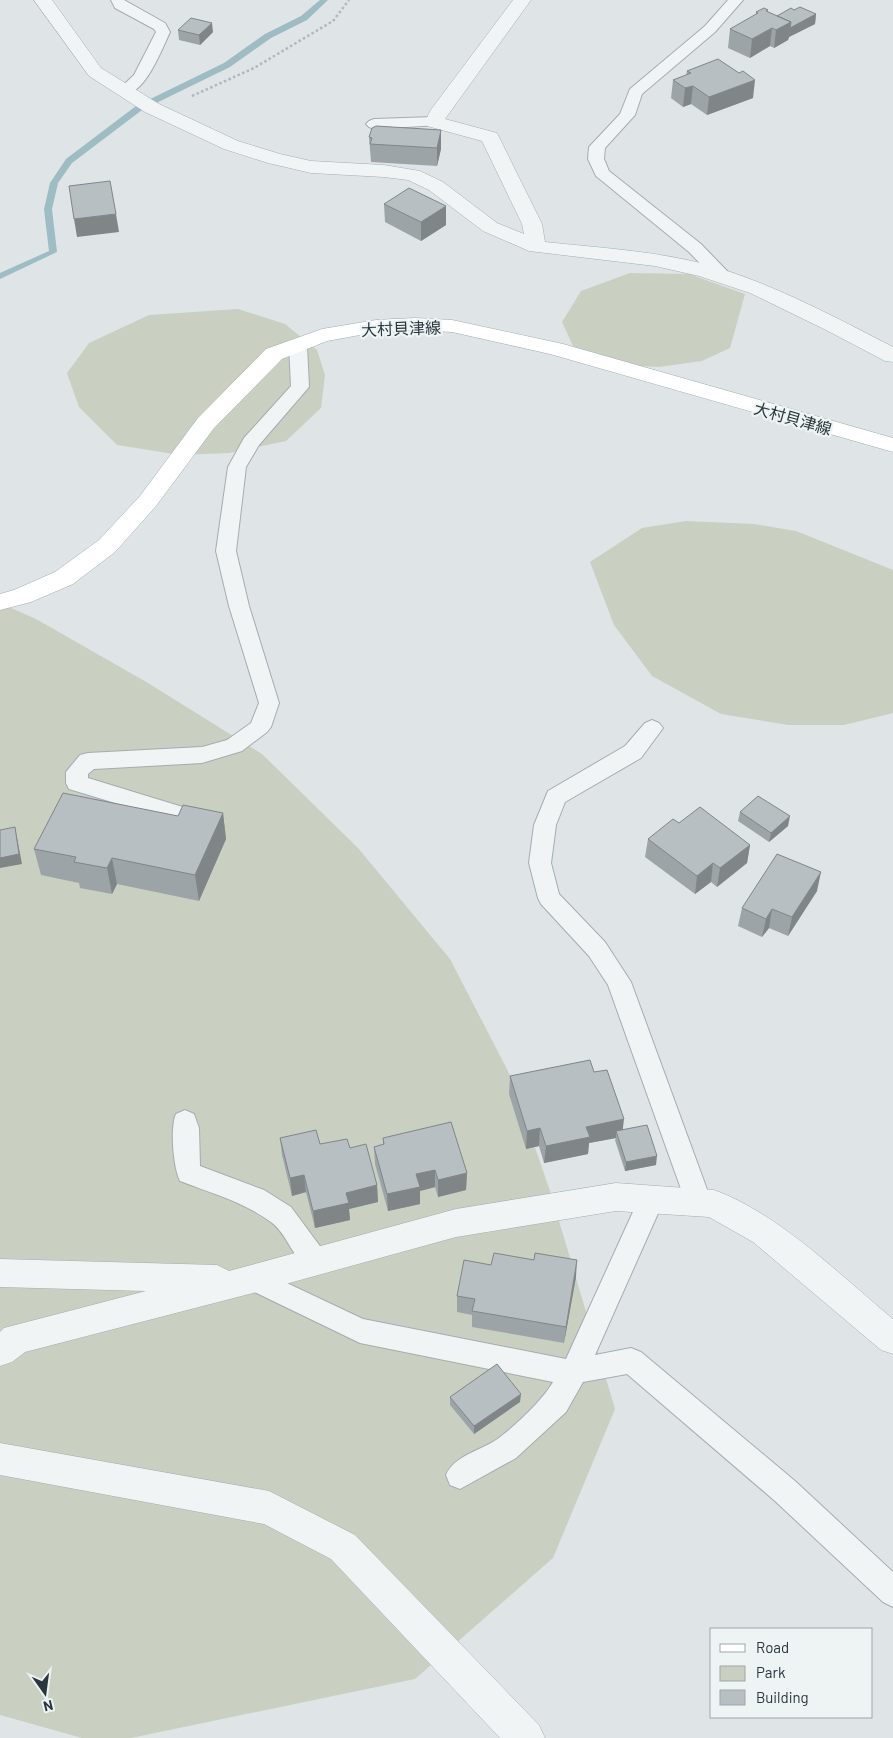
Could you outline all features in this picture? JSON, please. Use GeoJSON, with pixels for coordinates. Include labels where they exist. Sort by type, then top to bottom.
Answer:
{"type":"FeatureCollection","features":[{"type":"Feature","properties":{"kind":"main road","name":"大村貝津線"},"geometry":{"type":"LineString","coordinates":[[0,602],[22,596],[64,578],[107,546],[148,501],[213,416],[274,354],[322,335],[376,326],[415,324],[452,326],[555,349],[893,445]]}},
{"type":"Feature","properties":{"kind":"street"},"geometry":{"type":"LineString","coordinates":[[43,0],[95,72],[156,109],[231,145],[275,159],[310,167],[384,171],[414,175],[436,186],[490,227],[536,247],[654,260],[705,271],[757,288],[893,356]]}},
{"type":"Feature","properties":{"kind":"street"},"geometry":{"type":"LineString","coordinates":[[522,0],[437,115],[434,122],[490,137],[532,224],[536,247]]}},
{"type":"Feature","properties":{"kind":"street"},"geometry":{"type":"LineString","coordinates":[[0,1351],[16,1339],[253,1279],[456,1223],[616,1197],[714,1204],[764,1232],[893,1339]]}},
{"type":"Feature","properties":{"kind":"street"},"geometry":{"type":"LineString","coordinates":[[0,1273],[253,1279]]}},
{"type":"Feature","properties":{"kind":"street"},"geometry":{"type":"LineString","coordinates":[[0,1459],[269,1508],[343,1547],[526,1738]]}},
{"type":"Feature","properties":{"kind":"lane"},"geometry":{"type":"LineString","coordinates":[[723,277],[695,248],[602,173],[596,160],[597,148],[627,115],[635,92],[710,29],[736,0]]}},
{"type":"Feature","properties":{"kind":"lane"},"geometry":{"type":"LineString","coordinates":[[117,1],[120,5],[160,26],[163,32],[140,77],[128,92]]}},
{"type":"Feature","properties":{"kind":"lane"},"geometry":{"type":"LineString","coordinates":[[374,124],[434,122]]}},
{"type":"Feature","properties":{"kind":"lane"},"geometry":{"type":"LineString","coordinates":[[190,818],[77,783],[77,772],[88,761],[202,755],[234,746],[260,727],[269,703],[239,606],[226,551],[237,467],[251,442],[300,387],[298,345]]}},
{"type":"Feature","properties":{"kind":"lane"},"geometry":{"type":"LineString","coordinates":[[652,728],[633,752],[556,797],[545,825],[540,863],[549,898],[597,949],[619,982],[699,1202]]}},
{"type":"Feature","properties":{"kind":"lane"},"geometry":{"type":"LineString","coordinates":[[185,1121],[188,1131],[184,1163],[189,1173],[255,1198],[282,1215],[316,1261]]}},
{"type":"Feature","properties":{"kind":"lane"},"geometry":{"type":"LineString","coordinates":[[460,1475],[506,1449],[556,1403],[575,1370],[651,1200]]}},
{"type":"Feature","properties":{"kind":"lane"},"geometry":{"type":"LineString","coordinates":[[253,1279],[360,1331],[567,1372],[631,1361],[785,1491],[893,1592]]}},
{"type":"Feature","properties":{"kind":"path"},"geometry":{"type":"LineString","coordinates":[[156,109],[254,68],[334,21],[349,0]]}},
{"type":"Feature","properties":{"kind":"green space"},"geometry":{"type":"Polygon","coordinates":[[[630,273],[689,274],[745,294],[730,348],[702,361],[659,367],[605,364],[574,348],[562,322],[581,291],[630,273]]]}},
{"type":"Feature","properties":{"kind":"green space"},"geometry":{"type":"Polygon","coordinates":[[[238,309],[285,324],[317,350],[325,375],[321,408],[286,441],[229,453],[180,455],[117,445],[79,407],[67,373],[89,343],[149,315],[238,309]]]}},
{"type":"Feature","properties":{"kind":"green space"},"geometry":{"type":"Polygon","coordinates":[[[686,521],[754,524],[796,531],[893,570],[893,713],[844,725],[788,725],[721,714],[652,676],[614,625],[590,562],[642,528],[686,521]]]}},
{"type":"Feature","properties":{"kind":"green space"},"geometry":{"type":"Polygon","coordinates":[[[0,603],[36,619],[148,683],[262,754],[358,848],[450,959],[510,1075],[551,1194],[615,1409],[553,1558],[415,1679],[131,1738],[82,1738],[0,1715],[0,603]]]}},
{"type":"Feature","properties":{"kind":"building"},"geometry":{"type":"Polygon","coordinates":[[[800,7],[816,14],[790,28],[791,22],[777,16],[791,8],[794,10],[800,7]]]}},
{"type":"Feature","properties":{"kind":"building"},"geometry":{"type":"Polygon","coordinates":[[[764,8],[768,10],[766,11],[791,22],[776,30],[772,28],[752,39],[730,29],[758,13],[756,12],[764,8]]]}},
{"type":"Feature","properties":{"kind":"building"},"geometry":{"type":"Polygon","coordinates":[[[191,18],[212,23],[199,35],[178,30],[191,18]]]}},
{"type":"Feature","properties":{"kind":"building"},"geometry":{"type":"Polygon","coordinates":[[[718,59],[739,73],[743,71],[755,80],[709,97],[693,86],[685,88],[673,80],[691,73],[687,71],[718,59]]]}},
{"type":"Feature","properties":{"kind":"building"},"geometry":{"type":"Polygon","coordinates":[[[376,126],[441,130],[437,148],[370,144],[372,138],[369,137],[372,128],[376,126]]]}},
{"type":"Feature","properties":{"kind":"building"},"geometry":{"type":"Polygon","coordinates":[[[110,181],[116,214],[74,219],[69,186],[110,181]]]}},
{"type":"Feature","properties":{"kind":"building"},"geometry":{"type":"Polygon","coordinates":[[[409,188],[446,206],[421,222],[384,204],[409,188]]]}},
{"type":"Feature","properties":{"kind":"building"},"geometry":{"type":"Polygon","coordinates":[[[63,793],[178,816],[183,805],[223,813],[195,875],[112,858],[107,868],[74,862],[76,857],[34,849],[63,793]]]}},
{"type":"Feature","properties":{"kind":"building"},"geometry":{"type":"Polygon","coordinates":[[[758,796],[790,816],[771,833],[740,812],[758,796]]]}},
{"type":"Feature","properties":{"kind":"building"},"geometry":{"type":"Polygon","coordinates":[[[700,807],[750,845],[720,868],[713,863],[697,876],[648,839],[673,819],[679,823],[700,807]]]}},
{"type":"Feature","properties":{"kind":"building"},"geometry":{"type":"Polygon","coordinates":[[[15,827],[19,854],[0,858],[0,830],[15,827]]]}},
{"type":"Feature","properties":{"kind":"building"},"geometry":{"type":"Polygon","coordinates":[[[777,854],[821,872],[792,917],[772,909],[766,919],[742,908],[777,854]]]}},
{"type":"Feature","properties":{"kind":"building"},"geometry":{"type":"Polygon","coordinates":[[[590,1060],[594,1072],[607,1070],[624,1119],[586,1127],[590,1137],[546,1146],[540,1128],[527,1131],[510,1076],[590,1060]]]}},
{"type":"Feature","properties":{"kind":"building"},"geometry":{"type":"Polygon","coordinates":[[[451,1122],[467,1173],[438,1180],[435,1170],[416,1174],[420,1187],[387,1194],[374,1147],[384,1144],[383,1138],[451,1122]]]}},
{"type":"Feature","properties":{"kind":"building"},"geometry":{"type":"Polygon","coordinates":[[[647,1125],[657,1156],[626,1162],[616,1131],[647,1125]]]}},
{"type":"Feature","properties":{"kind":"building"},"geometry":{"type":"Polygon","coordinates":[[[316,1130],[320,1144],[347,1139],[350,1148],[366,1144],[377,1185],[346,1193],[349,1203],[313,1211],[304,1175],[290,1178],[280,1138],[316,1130]]]}},
{"type":"Feature","properties":{"kind":"building"},"geometry":{"type":"Polygon","coordinates":[[[494,1253],[534,1260],[535,1253],[577,1260],[566,1327],[472,1311],[475,1299],[457,1296],[464,1260],[491,1265],[494,1253]]]}},
{"type":"Feature","properties":{"kind":"building"},"geometry":{"type":"Polygon","coordinates":[[[497,1364],[521,1394],[474,1426],[450,1397],[497,1364]]]}},
{"type":"Feature","properties":{"kind":"waterway"},"geometry":{"type":"LineString","coordinates":[[0,276],[53,252],[48,209],[54,183],[69,161],[139,108],[227,65],[268,36],[304,18],[324,0]]}}]}
